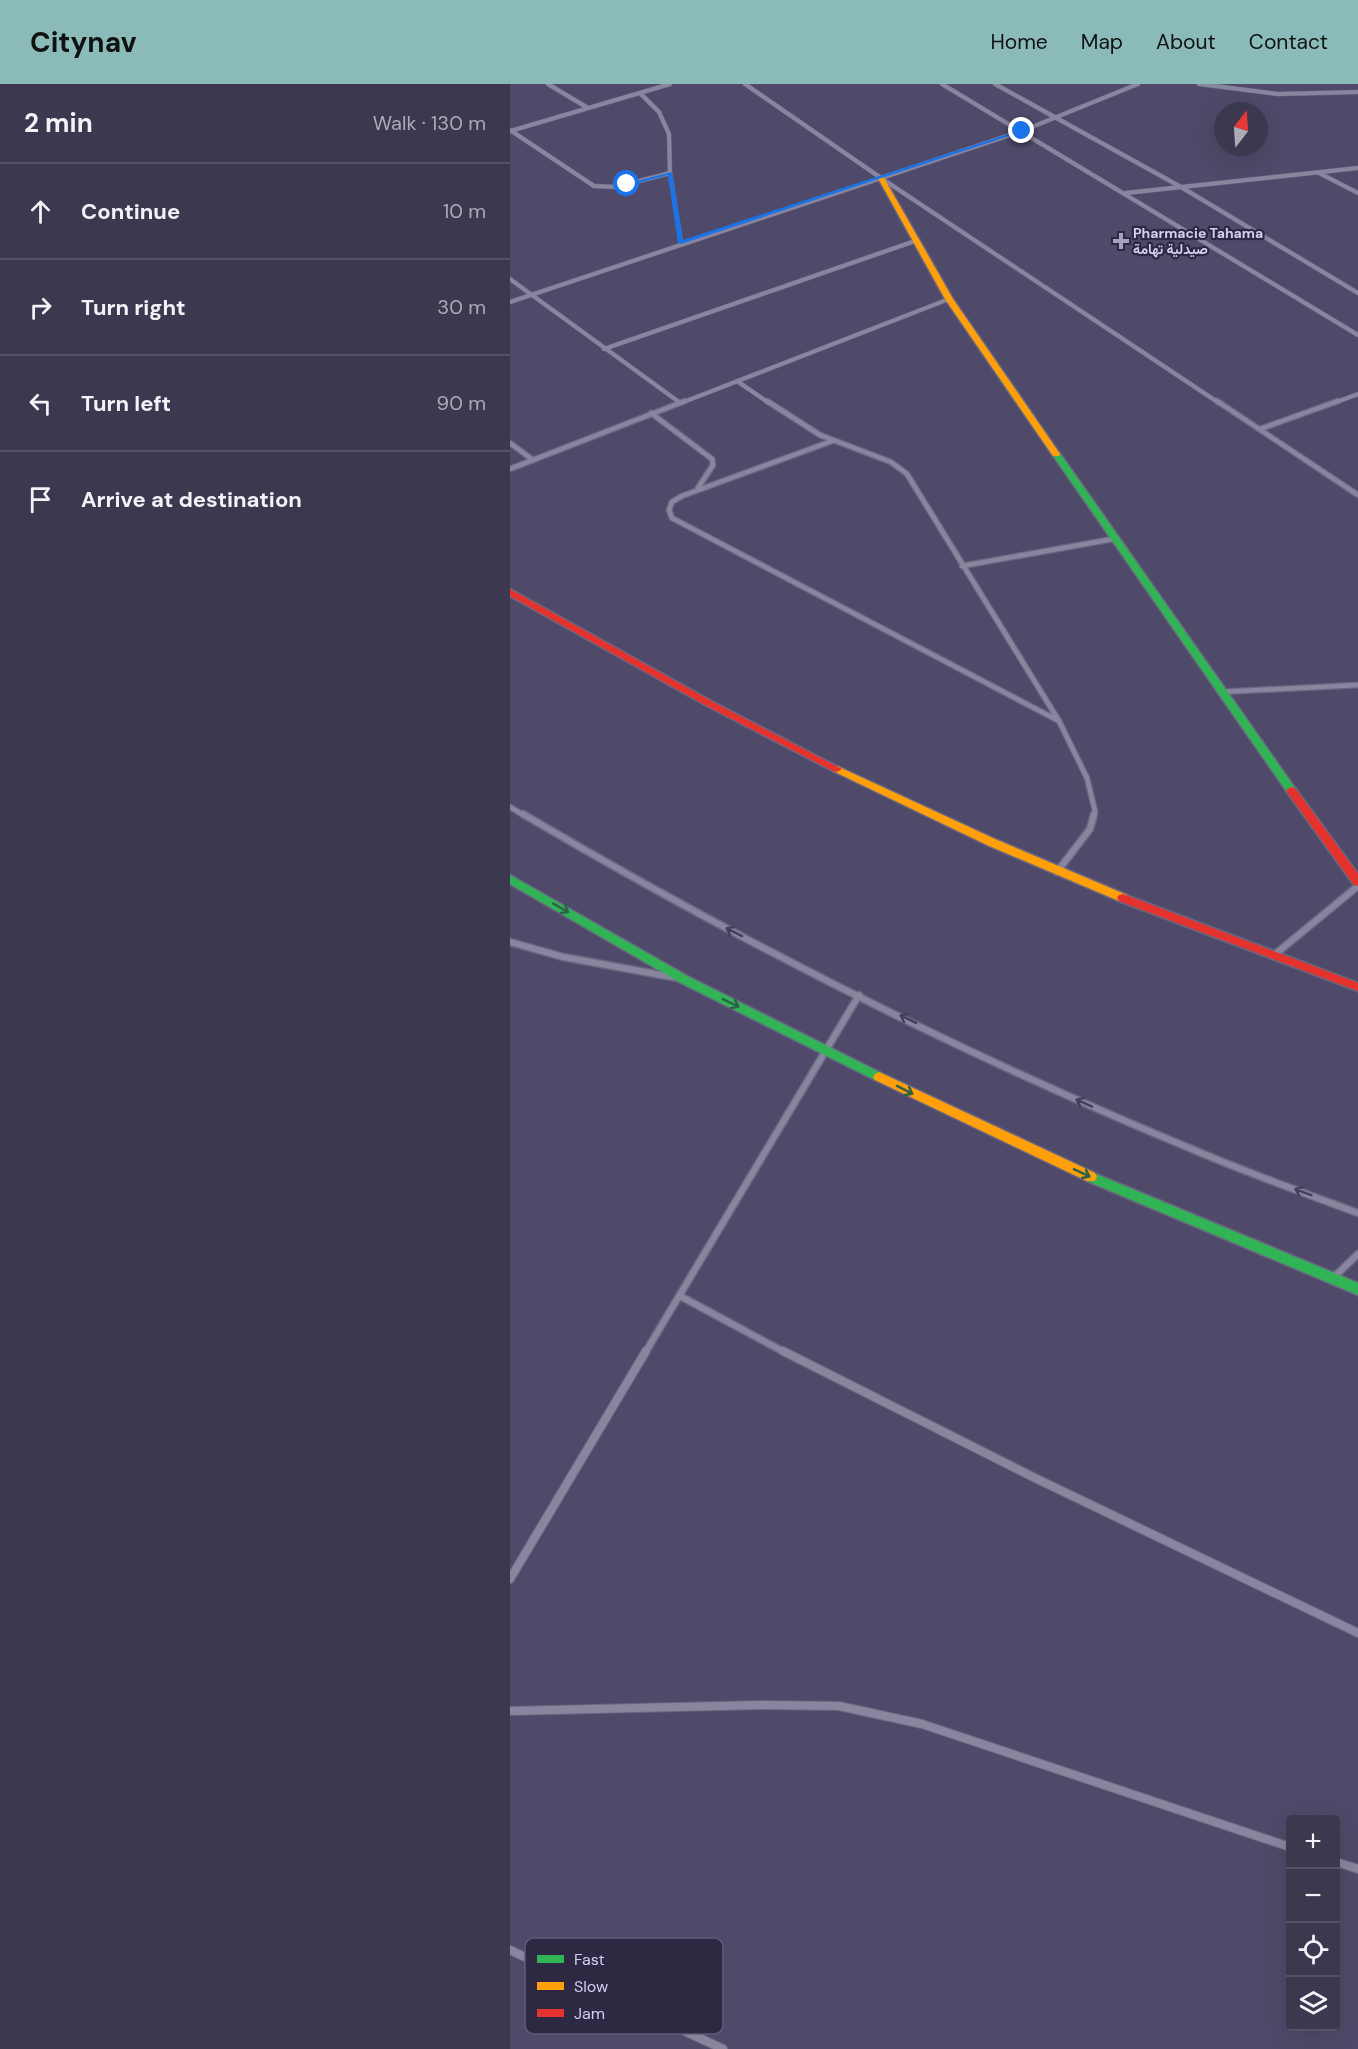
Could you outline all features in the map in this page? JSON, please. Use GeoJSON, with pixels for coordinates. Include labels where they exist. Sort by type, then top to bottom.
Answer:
{"type":"FeatureCollection","features":[{"type":"Feature","properties":{"kind":"street"},"geometry":{"type":"LineString","coordinates":[[548,84],[588,108]]}},
{"type":"Feature","properties":{"kind":"street"},"geometry":{"type":"LineString","coordinates":[[511,130],[670,84]]}},
{"type":"Feature","properties":{"kind":"street"},"geometry":{"type":"LineString","coordinates":[[745,84],[881,178],[1358,495]]}},
{"type":"Feature","properties":{"kind":"street"},"geometry":{"type":"LineString","coordinates":[[942,84],[1358,335]]}},
{"type":"Feature","properties":{"kind":"street"},"geometry":{"type":"LineString","coordinates":[[995,84],[1181,187],[1358,293]]}},
{"type":"Feature","properties":{"kind":"street"},"geometry":{"type":"LineString","coordinates":[[510,302],[1022,131],[1138,84]]}},
{"type":"Feature","properties":{"kind":"street"},"geometry":{"type":"LineString","coordinates":[[1199,84],[1248,92],[1300,94],[1358,92]]}},
{"type":"Feature","properties":{"kind":"street"},"geometry":{"type":"LineString","coordinates":[[640,93],[660,112],[669,134],[670,173],[681,243]]}},
{"type":"Feature","properties":{"kind":"street"},"geometry":{"type":"LineString","coordinates":[[511,130],[594,186],[616,187],[670,173]]}},
{"type":"Feature","properties":{"kind":"street"},"geometry":{"type":"LineString","coordinates":[[1125,193],[1358,168]]}},
{"type":"Feature","properties":{"kind":"street"},"geometry":{"type":"LineString","coordinates":[[1318,173],[1358,193]]}},
{"type":"Feature","properties":{"kind":"street"},"geometry":{"type":"LineString","coordinates":[[881,178],[949,299],[1113,539],[1358,884],[1272,957]]}},
{"type":"Feature","properties":{"kind":"street"},"geometry":{"type":"LineString","coordinates":[[604,349],[915,241]]}},
{"type":"Feature","properties":{"kind":"street"},"geometry":{"type":"LineString","coordinates":[[510,279],[680,402]]}},
{"type":"Feature","properties":{"kind":"street"},"geometry":{"type":"LineString","coordinates":[[510,469],[949,299]]}},
{"type":"Feature","properties":{"kind":"street"},"geometry":{"type":"LineString","coordinates":[[737,381],[832,441],[900,466],[907,474],[1059,721],[1087,778],[1095,811],[1090,829],[1057,873]]}},
{"type":"Feature","properties":{"kind":"street"},"geometry":{"type":"LineString","coordinates":[[1260,429],[1358,394]]}},
{"type":"Feature","properties":{"kind":"street"},"geometry":{"type":"LineString","coordinates":[[651,413],[712,459],[713,465],[698,489]]}},
{"type":"Feature","properties":{"kind":"street"},"geometry":{"type":"LineString","coordinates":[[832,441],[698,489],[672,502],[669,510],[672,518],[1059,721]]}},
{"type":"Feature","properties":{"kind":"street"},"geometry":{"type":"LineString","coordinates":[[510,444],[533,460]]}},
{"type":"Feature","properties":{"kind":"street"},"geometry":{"type":"LineString","coordinates":[[962,566],[1113,539]]}},
{"type":"Feature","properties":{"kind":"street"},"geometry":{"type":"LineString","coordinates":[[510,592],[777,740],[1057,873],[1272,957],[1358,987]]}},
{"type":"Feature","properties":{"kind":"street"},"geometry":{"type":"LineString","coordinates":[[1220,692],[1358,684]]}},
{"type":"Feature","properties":{"kind":"street"},"geometry":{"type":"LineString","coordinates":[[510,807],[689,908],[1032,1080],[1177,1144],[1358,1213]]}},
{"type":"Feature","properties":{"kind":"street"},"geometry":{"type":"LineString","coordinates":[[510,879],[685,980],[953,1114],[1139,1199],[1358,1289]]}},
{"type":"Feature","properties":{"kind":"street"},"geometry":{"type":"LineString","coordinates":[[510,942],[563,957],[685,980]]}},
{"type":"Feature","properties":{"kind":"street"},"geometry":{"type":"LineString","coordinates":[[510,1579],[859,995]]}},
{"type":"Feature","properties":{"kind":"street"},"geometry":{"type":"LineString","coordinates":[[1332,1279],[1358,1254]]}},
{"type":"Feature","properties":{"kind":"street"},"geometry":{"type":"LineString","coordinates":[[680,1296],[821,1371],[1035,1478],[1358,1632]]}},
{"type":"Feature","properties":{"kind":"street"},"geometry":{"type":"LineString","coordinates":[[510,1711],[761,1705],[840,1706],[922,1724],[1286,1846]]}},
{"type":"Feature","properties":{"kind":"street"},"geometry":{"type":"LineString","coordinates":[[1340,1864],[1358,1869]]}},
{"type":"Feature","properties":{"kind":"street"},"geometry":{"type":"LineString","coordinates":[[510,1950],[525,1957]]}},
{"type":"Feature","properties":{"kind":"street"},"geometry":{"type":"LineString","coordinates":[[691,2034],[723,2049]]}},
{"type":"Feature","properties":{"kind":"traffic: fast"},"geometry":{"type":"LineString","coordinates":[[1056,454],[1291,790]]}},
{"type":"Feature","properties":{"kind":"traffic: fast"},"geometry":{"type":"LineString","coordinates":[[510,879],[685,980],[879,1077]]}},
{"type":"Feature","properties":{"kind":"traffic: fast"},"geometry":{"type":"LineString","coordinates":[[1091,1177],[1358,1289]]}},
{"type":"Feature","properties":{"kind":"traffic: slow"},"geometry":{"type":"LineString","coordinates":[[881,178],[949,299],[1056,454]]}},
{"type":"Feature","properties":{"kind":"traffic: slow"},"geometry":{"type":"LineString","coordinates":[[837,769],[991,842],[1123,898]]}},
{"type":"Feature","properties":{"kind":"traffic: slow"},"geometry":{"type":"LineString","coordinates":[[879,1077],[1091,1177]]}},
{"type":"Feature","properties":{"kind":"traffic: jam"},"geometry":{"type":"LineString","coordinates":[[510,592],[710,704],[837,769]]}},
{"type":"Feature","properties":{"kind":"traffic: jam"},"geometry":{"type":"LineString","coordinates":[[1291,790],[1358,882]]}},
{"type":"Feature","properties":{"kind":"traffic: jam"},"geometry":{"type":"LineString","coordinates":[[1123,898],[1358,987]]}},
{"type":"Feature","properties":{"kind":"place","name":"Pharmacie Tahama صيدلية تهامة"},"geometry":{"type":"Point","coordinates":[1121,241]}},
{"type":"Feature","properties":{"kind":"route"},"geometry":{"type":"LineString","coordinates":[[627,184],[670,173],[681,243],[1022,131]]}}]}
